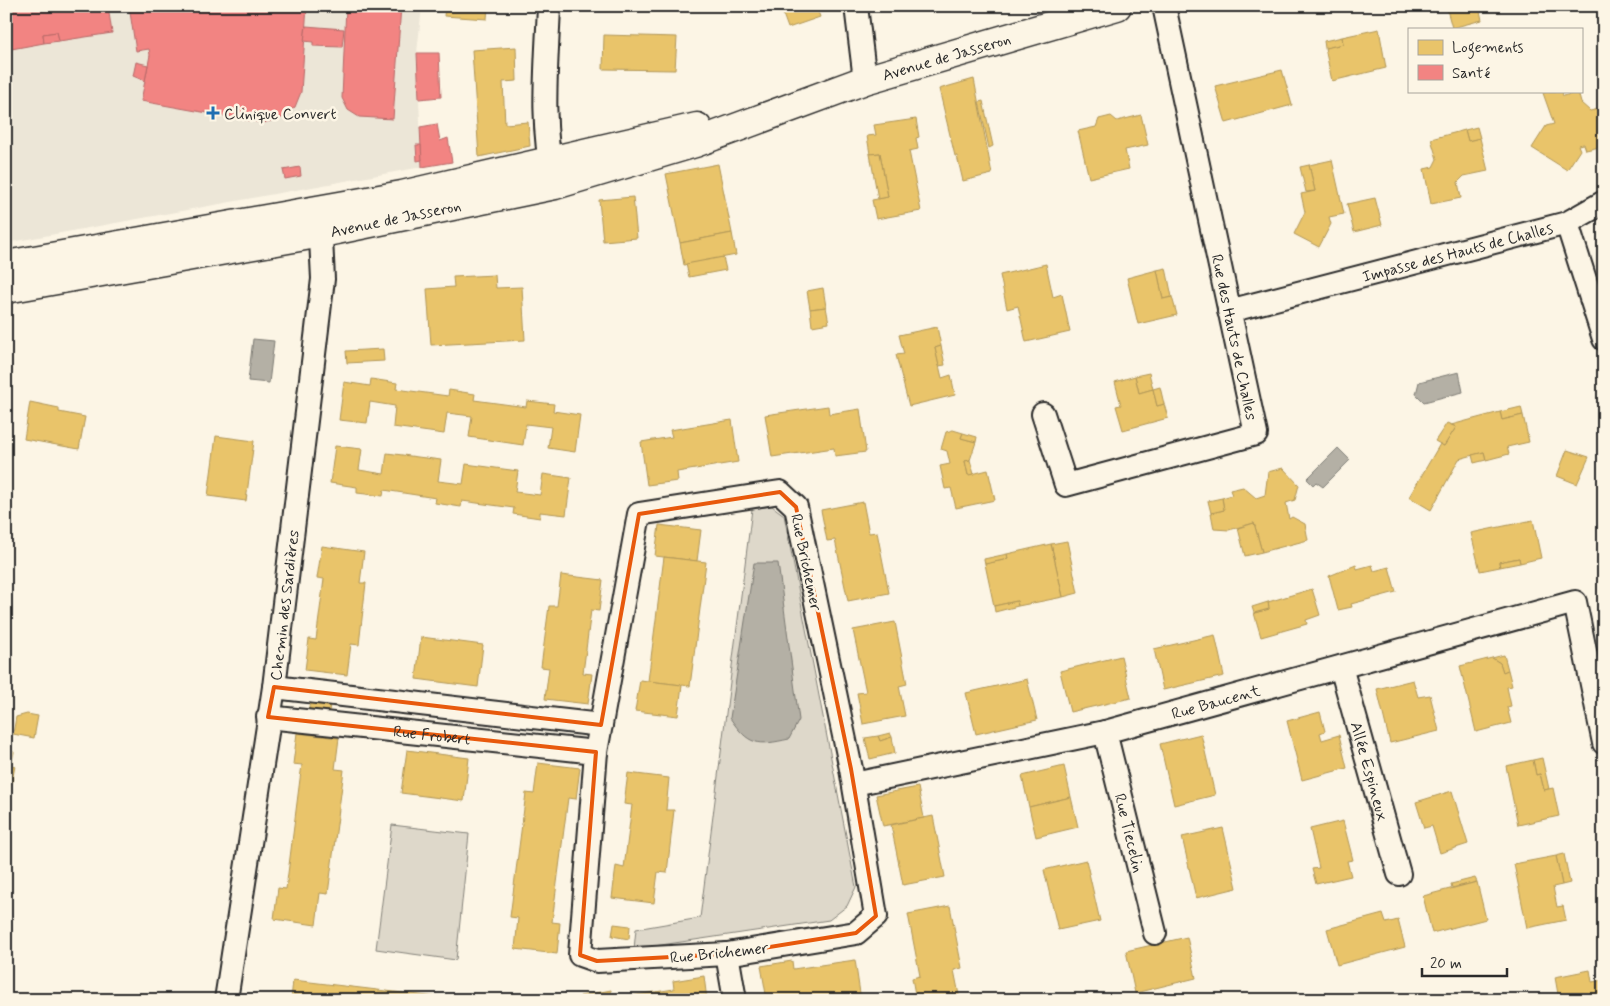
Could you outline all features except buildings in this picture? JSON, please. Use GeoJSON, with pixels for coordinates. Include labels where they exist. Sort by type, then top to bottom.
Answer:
{"type":"FeatureCollection","features":[{"type":"Feature","properties":{"kind":"main road","name":"Avenue de Jasseron"},"geometry":{"type":"LineString","coordinates":[[6,289],[321,221],[402,195],[552,174],[657,135],[777,111],[865,80],[1117,6]]}},
{"type":"Feature","properties":{"kind":"main road","name":"Avenue de Jasseron"},"geometry":{"type":"LineString","coordinates":[[6,265],[321,221]]}},
{"type":"Feature","properties":{"kind":"street"},"geometry":{"type":"LineString","coordinates":[[548,6],[546,118],[552,174]]}},
{"type":"Feature","properties":{"kind":"street"},"geometry":{"type":"LineString","coordinates":[[856,6],[865,80]]}},
{"type":"Feature","properties":{"kind":"street","name":"Rue des Hauts de Challes"},"geometry":{"type":"LineString","coordinates":[[1043,414],[1066,485],[1256,434],[1164,6]]}},
{"type":"Feature","properties":{"kind":"street"},"geometry":{"type":"LineString","coordinates":[[1567,223],[1604,202]]}},
{"type":"Feature","properties":{"kind":"street","name":"Chemin des Sardières"},"geometry":{"type":"LineString","coordinates":[[226,1000],[274,687],[323,279],[321,221]]}},
{"type":"Feature","properties":{"kind":"street","name":"Impasse des Hauts de Challes"},"geometry":{"type":"LineString","coordinates":[[1229,311],[1567,223],[1604,339]]}},
{"type":"Feature","properties":{"kind":"street","name":"Rue Brichemer"},"geometry":{"type":"LineString","coordinates":[[780,492],[796,508],[854,784],[876,916],[856,933],[728,954],[597,961],[580,955],[596,752],[639,514],[780,492]]}},
{"type":"Feature","properties":{"kind":"street","name":"Rue Baucent"},"geometry":{"type":"LineString","coordinates":[[854,784],[1105,732],[1575,602],[1604,743]]}},
{"type":"Feature","properties":{"kind":"street","name":"Allée Espineux"},"geometry":{"type":"LineString","coordinates":[[1341,667],[1399,874]]}},
{"type":"Feature","properties":{"kind":"street","name":"Rue Frobert"},"geometry":{"type":"LineString","coordinates":[[274,687],[601,725]]}},
{"type":"Feature","properties":{"kind":"street","name":"Rue Frobert"},"geometry":{"type":"LineString","coordinates":[[268,717],[596,752]]}},
{"type":"Feature","properties":{"kind":"street","name":"Rue Tiecelin"},"geometry":{"type":"LineString","coordinates":[[1105,732],[1155,933]]}},
{"type":"Feature","properties":{"kind":"street"},"geometry":{"type":"LineString","coordinates":[[728,954],[735,1000]]}},
{"type":"Feature","properties":{"kind":"highlighted area"},"geometry":{"type":"Polygon","coordinates":[[[780,492],[796,507],[851,769],[876,916],[856,933],[727,954],[597,961],[580,955],[596,752],[268,717],[274,687],[601,725],[639,514],[780,492]]]}},
{"type":"Feature","properties":{"kind":"shaded area","name":"Clinique Convert"},"geometry":{"type":"Polygon","coordinates":[[[6,6],[422,6],[417,53],[422,167],[6,243],[6,6]]]}},
{"type":"Feature","properties":{"kind":"shaded area"},"geometry":{"type":"Polygon","coordinates":[[[253,339],[274,341],[269,383],[248,381],[253,339]]]}},
{"type":"Feature","properties":{"kind":"shaded area"},"geometry":{"type":"Polygon","coordinates":[[[1459,372],[1463,392],[1424,402],[1416,394],[1419,382],[1459,372]]]}},
{"type":"Feature","properties":{"kind":"shaded area"},"geometry":{"type":"Polygon","coordinates":[[[1338,448],[1350,460],[1323,487],[1316,482],[1313,485],[1307,479],[1338,448]]]}},
{"type":"Feature","properties":{"kind":"shaded area"},"geometry":{"type":"Polygon","coordinates":[[[772,506],[784,515],[856,887],[847,906],[829,920],[634,949],[636,929],[700,918],[752,509],[772,506]]]}},
{"type":"Feature","properties":{"kind":"shaded area"},"geometry":{"type":"Polygon","coordinates":[[[754,563],[778,563],[799,720],[789,739],[769,743],[755,742],[749,739],[730,718],[754,563]]]}},
{"type":"Feature","properties":{"kind":"shaded area"},"geometry":{"type":"Polygon","coordinates":[[[392,825],[469,834],[456,960],[376,949],[392,825]]]}},
{"type":"Feature","properties":{"kind":"place","name":"Clinique Convert"},"geometry":{"type":"Point","coordinates":[213,113]}}]}
